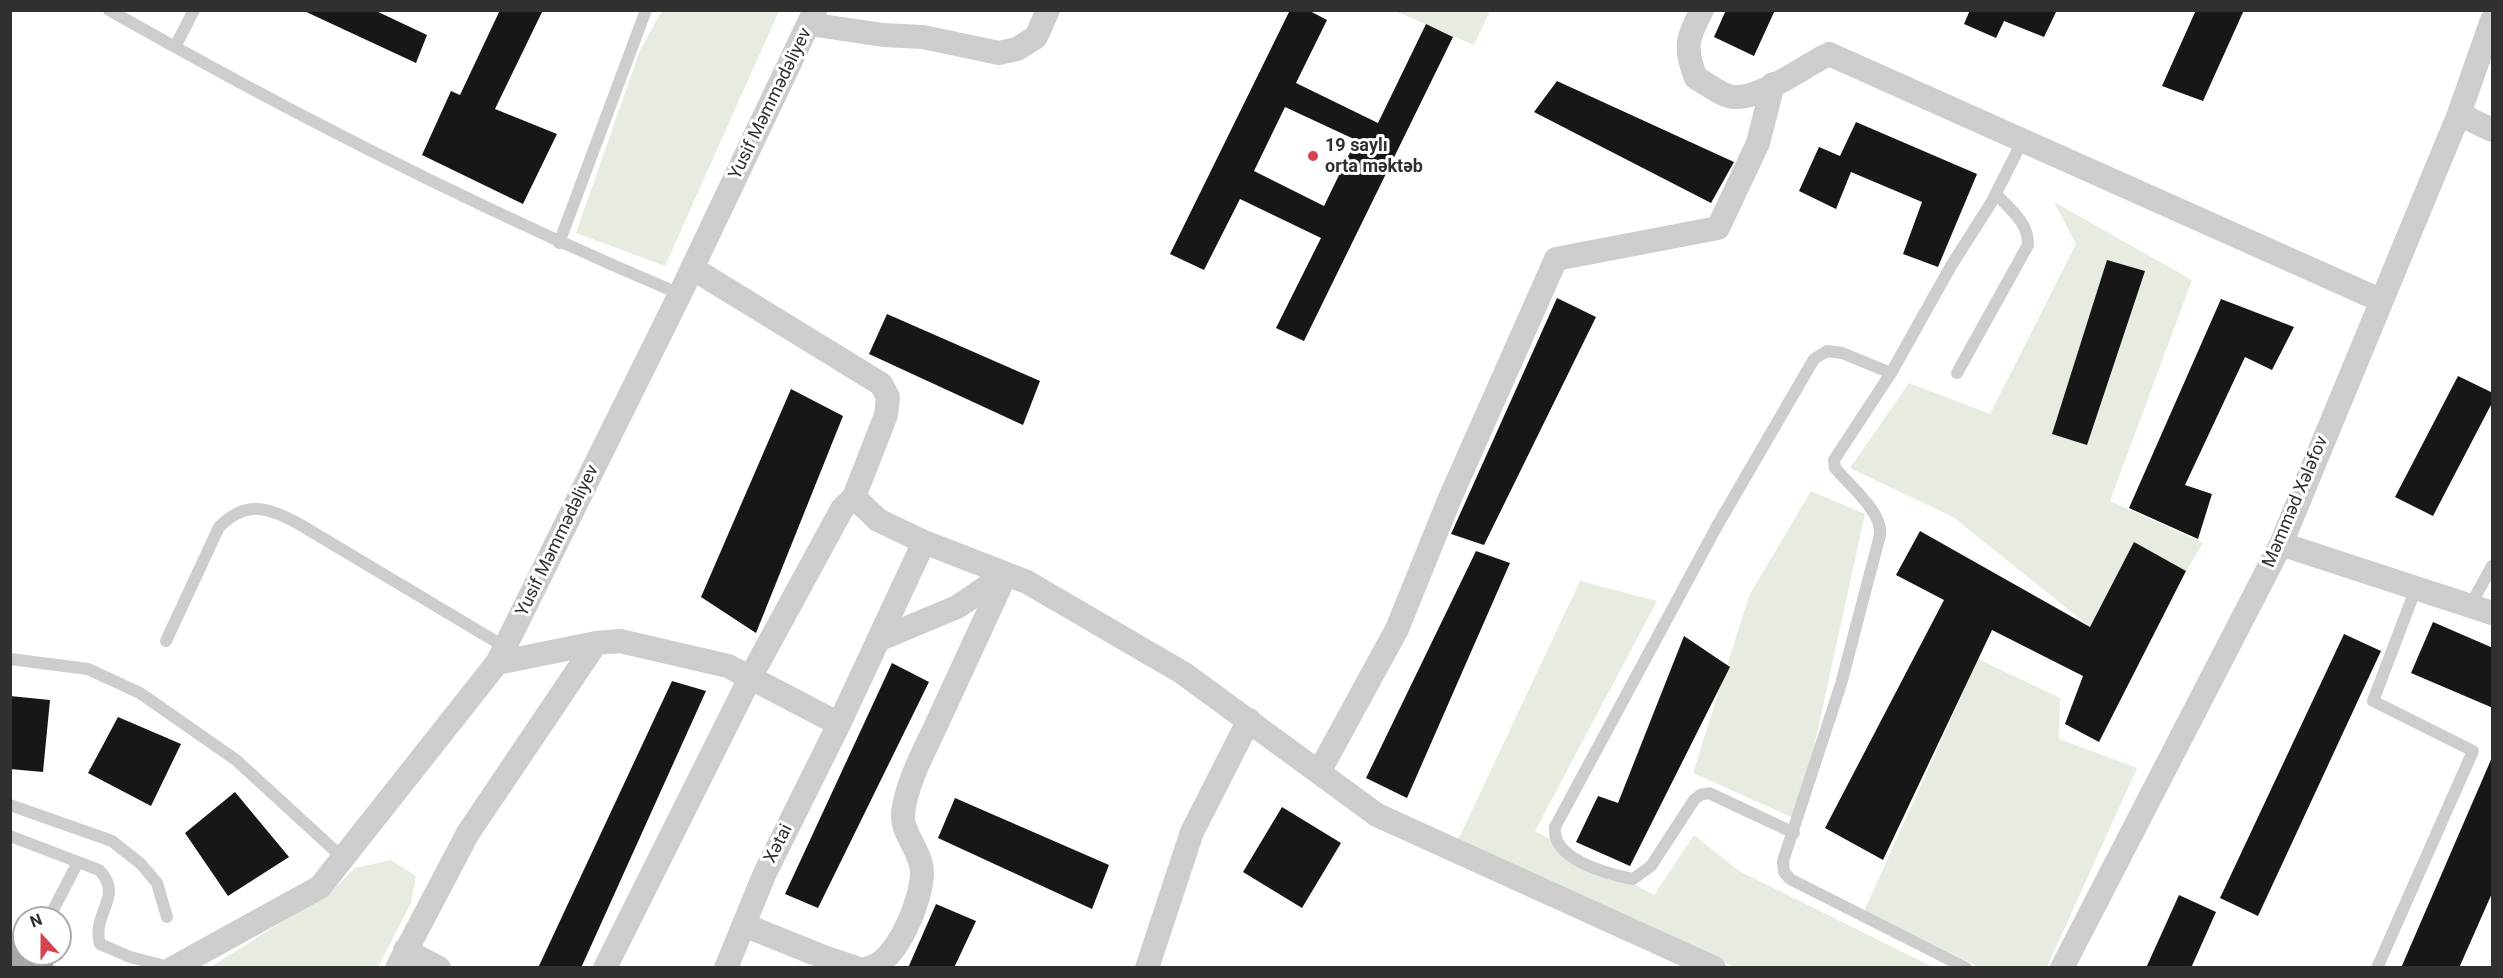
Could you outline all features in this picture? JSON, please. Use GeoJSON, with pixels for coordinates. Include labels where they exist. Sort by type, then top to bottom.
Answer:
{"type":"FeatureCollection","features":[{"type":"Feature","properties":{"kind":"street"},"geometry":{"type":"LineString","coordinates":[[812,17],[883,35],[923,37],[999,53],[1017,49],[1036,37],[1048,10]]}},
{"type":"Feature","properties":{"kind":"street"},"geometry":{"type":"LineString","coordinates":[[1702,10],[1689,34],[1688,58],[1696,78],[1732,97],[1748,95],[1773,84],[1828,54],[2380,300]]}},
{"type":"Feature","properties":{"kind":"street","name":"Yusif Məmmədəliyev"},"geometry":{"type":"LineString","coordinates":[[173,968],[320,888],[501,655],[680,294],[812,17]]}},
{"type":"Feature","properties":{"kind":"street","name":"Məmməd Xələfov"},"geometry":{"type":"LineString","coordinates":[[2062,968],[2281,544],[2380,300],[2459,114],[2493,20]]}},
{"type":"Feature","properties":{"kind":"street"},"geometry":{"type":"LineString","coordinates":[[1319,772],[1397,628],[1450,498],[1556,259],[1718,228],[1758,143],[1773,84]]}},
{"type":"Feature","properties":{"kind":"street"},"geometry":{"type":"LineString","coordinates":[[2459,114],[2493,130]]}},
{"type":"Feature","properties":{"kind":"street"},"geometry":{"type":"LineString","coordinates":[[605,968],[750,678],[842,509],[854,497],[886,415],[888,397],[881,384],[692,268]]}},
{"type":"Feature","properties":{"kind":"street"},"geometry":{"type":"LineString","coordinates":[[854,497],[878,520],[924,542],[1027,582],[1184,673],[1377,815],[1714,968]]}},
{"type":"Feature","properties":{"kind":"street","name":"Xətai"},"geometry":{"type":"LineString","coordinates":[[726,968],[765,873],[839,724],[924,542]]}},
{"type":"Feature","properties":{"kind":"street"},"geometry":{"type":"LineString","coordinates":[[2281,544],[2481,609]]}},
{"type":"Feature","properties":{"kind":"street"},"geometry":{"type":"LineString","coordinates":[[878,640],[957,608],[1006,574]]}},
{"type":"Feature","properties":{"kind":"street"},"geometry":{"type":"LineString","coordinates":[[868,968],[890,956],[914,910],[922,873],[919,859],[906,831],[903,809],[917,768],[1006,574]]}},
{"type":"Feature","properties":{"kind":"street"},"geometry":{"type":"LineString","coordinates":[[501,655],[620,641],[665,650],[728,666],[839,724]]}},
{"type":"Feature","properties":{"kind":"street"},"geometry":{"type":"LineString","coordinates":[[439,968],[401,959],[468,833],[596,643]]}},
{"type":"Feature","properties":{"kind":"street"},"geometry":{"type":"LineString","coordinates":[[1147,968],[1192,832],[1248,720]]}},
{"type":"Feature","properties":{"kind":"street"},"geometry":{"type":"LineString","coordinates":[[744,925],[856,968]]}},
{"type":"Feature","properties":{"kind":"lane"},"geometry":{"type":"LineString","coordinates":[[109,10],[406,170],[559,243],[680,294]]}},
{"type":"Feature","properties":{"kind":"lane"},"geometry":{"type":"LineString","coordinates":[[175,47],[194,10]]}},
{"type":"Feature","properties":{"kind":"lane"},"geometry":{"type":"LineString","coordinates":[[559,243],[645,10]]}},
{"type":"Feature","properties":{"kind":"lane"},"geometry":{"type":"LineString","coordinates":[[1966,968],[1790,879],[1784,872],[1783,861],[1841,684],[1882,526],[1876,513],[1835,468],[1834,460],[1891,373],[1996,194],[2023,140]]}},
{"type":"Feature","properties":{"kind":"lane"},"geometry":{"type":"LineString","coordinates":[[1958,373],[2028,245],[2028,234],[2024,225],[1996,194]]}},
{"type":"Feature","properties":{"kind":"lane"},"geometry":{"type":"LineString","coordinates":[[1794,833],[1709,793],[1701,795],[1694,801],[1651,866],[1633,879],[1603,874],[1559,848],[1554,838],[1555,827],[1717,526],[1814,358],[1827,351],[1842,352],[1891,373]]}},
{"type":"Feature","properties":{"kind":"lane"},"geometry":{"type":"LineString","coordinates":[[166,641],[219,527],[231,515],[254,509],[277,512],[292,520],[501,655]]}},
{"type":"Feature","properties":{"kind":"lane"},"geometry":{"type":"LineString","coordinates":[[2481,609],[2493,566]]}},
{"type":"Feature","properties":{"kind":"lane"},"geometry":{"type":"LineString","coordinates":[[2377,968],[2473,752],[2373,701],[2416,588]]}},
{"type":"Feature","properties":{"kind":"lane"},"geometry":{"type":"LineString","coordinates":[[10,658],[88,669],[140,693],[236,760],[343,858]]}},
{"type":"Feature","properties":{"kind":"lane"},"geometry":{"type":"LineString","coordinates":[[10,805],[112,841],[141,864],[157,883],[167,917]]}},
{"type":"Feature","properties":{"kind":"lane"},"geometry":{"type":"LineString","coordinates":[[10,836],[99,870],[108,879],[110,891],[96,929],[100,944],[130,957],[173,968]]}},
{"type":"Feature","properties":{"kind":"lane"},"geometry":{"type":"LineString","coordinates":[[55,906],[78,861]]}},
{"type":"Feature","properties":{"kind":"shaded area"},"geometry":{"type":"Polygon","coordinates":[[[662,11],[779,11],[665,266],[576,233],[640,50],[662,11]]]}},
{"type":"Feature","properties":{"kind":"shaded area"},"geometry":{"type":"Polygon","coordinates":[[[1395,11],[1490,11],[1474,45],[1395,11]]]}},
{"type":"Feature","properties":{"kind":"shaded area"},"geometry":{"type":"Polygon","coordinates":[[[2054,202],[2192,280],[2110,501],[2203,543],[2186,571],[2134,543],[2090,627],[1953,517],[1850,468],[1909,383],[1990,414],[2076,244],[2054,202]]]}},
{"type":"Feature","properties":{"kind":"shaded area"},"geometry":{"type":"Polygon","coordinates":[[[1811,491],[1865,514],[1798,820],[1693,773],[1749,596],[1811,491]]]}},
{"type":"Feature","properties":{"kind":"shaded area"},"geometry":{"type":"Polygon","coordinates":[[[1580,581],[1657,601],[1535,831],[1654,895],[1694,835],[1739,871],[1933,967],[1734,967],[1458,840],[1580,581]]]}},
{"type":"Feature","properties":{"kind":"shaded area"},"geometry":{"type":"Polygon","coordinates":[[[1978,659],[2060,698],[2059,739],[2137,768],[2047,967],[1979,967],[1864,911],[1978,659]]]}},
{"type":"Feature","properties":{"kind":"shaded area"},"geometry":{"type":"Polygon","coordinates":[[[391,860],[416,876],[411,903],[378,967],[209,968],[334,889],[355,868],[391,860]]]}},
{"type":"Feature","properties":{"kind":"building"},"geometry":{"type":"Polygon","coordinates":[[[302,10],[374,10],[427,35],[416,63],[302,10]]]}},
{"type":"Feature","properties":{"kind":"building"},"geometry":{"type":"Polygon","coordinates":[[[500,10],[543,10],[495,109],[557,134],[523,204],[422,155],[451,91],[460,95],[500,10]]]}},
{"type":"Feature","properties":{"kind":"building"},"geometry":{"type":"Polygon","coordinates":[[[1290,10],[1308,10],[1327,20],[1296,83],[1378,123],[1426,24],[1453,37],[1304,341],[1276,328],[1321,238],[1240,199],[1204,270],[1170,254],[1290,10]],[[1285,107],[1254,171],[1324,206],[1356,140],[1285,107]]]}},
{"type":"Feature","properties":{"kind":"building"},"geometry":{"type":"Polygon","coordinates":[[[1726,10],[1775,10],[1754,56],[1714,37],[1726,10]]]}},
{"type":"Feature","properties":{"kind":"building"},"geometry":{"type":"Polygon","coordinates":[[[1970,10],[2057,10],[2044,37],[2004,21],[1996,38],[1964,24],[1970,10]]]}},
{"type":"Feature","properties":{"kind":"building"},"geometry":{"type":"Polygon","coordinates":[[[2196,10],[2244,10],[2203,101],[2162,86],[2196,10]]]}},
{"type":"Feature","properties":{"kind":"building"},"geometry":{"type":"Polygon","coordinates":[[[1557,81],[1734,162],[1711,203],[1534,112],[1557,81]]]}},
{"type":"Feature","properties":{"kind":"building"},"geometry":{"type":"Polygon","coordinates":[[[1856,122],[1977,174],[1938,267],[1903,254],[1922,202],[1851,172],[1836,209],[1799,191],[1819,147],[1840,156],[1856,122]]]}},
{"type":"Feature","properties":{"kind":"building"},"geometry":{"type":"Polygon","coordinates":[[[2107,260],[2145,271],[2087,445],[2052,434],[2107,260]]]}},
{"type":"Feature","properties":{"kind":"building"},"geometry":{"type":"Polygon","coordinates":[[[1557,298],[1596,317],[1484,545],[1451,534],[1557,298]]]}},
{"type":"Feature","properties":{"kind":"building"},"geometry":{"type":"Polygon","coordinates":[[[2221,299],[2294,327],[2272,370],[2245,357],[2185,485],[2212,494],[2198,539],[2129,508],[2221,299]]]}},
{"type":"Feature","properties":{"kind":"building"},"geometry":{"type":"Polygon","coordinates":[[[887,314],[1040,381],[1023,425],[869,354],[887,314]]]}},
{"type":"Feature","properties":{"kind":"building"},"geometry":{"type":"Polygon","coordinates":[[[2458,376],[2493,393],[2493,401],[2433,516],[2395,497],[2458,376]]]}},
{"type":"Feature","properties":{"kind":"building"},"geometry":{"type":"Polygon","coordinates":[[[791,389],[843,416],[756,633],[701,597],[791,389]]]}},
{"type":"Feature","properties":{"kind":"building"},"geometry":{"type":"Polygon","coordinates":[[[1920,531],[2090,627],[2134,542],[2186,571],[2099,742],[2065,724],[2083,676],[1992,630],[1883,860],[1825,828],[1944,600],[1896,575],[1920,531]]]}},
{"type":"Feature","properties":{"kind":"building"},"geometry":{"type":"Polygon","coordinates":[[[1476,551],[1510,563],[1407,798],[1366,778],[1476,551]]]}},
{"type":"Feature","properties":{"kind":"building"},"geometry":{"type":"Polygon","coordinates":[[[2433,622],[2493,648],[2493,708],[2411,673],[2433,622]]]}},
{"type":"Feature","properties":{"kind":"building"},"geometry":{"type":"Polygon","coordinates":[[[2344,634],[2381,651],[2258,916],[2220,898],[2344,634]]]}},
{"type":"Feature","properties":{"kind":"building"},"geometry":{"type":"Polygon","coordinates":[[[1684,636],[1730,667],[1630,866],[1576,842],[1598,796],[1618,803],[1684,636]]]}},
{"type":"Feature","properties":{"kind":"building"},"geometry":{"type":"Polygon","coordinates":[[[892,663],[929,682],[818,908],[785,894],[892,663]]]}},
{"type":"Feature","properties":{"kind":"building"},"geometry":{"type":"Polygon","coordinates":[[[672,681],[706,691],[581,968],[538,968],[672,681]]]}},
{"type":"Feature","properties":{"kind":"building"},"geometry":{"type":"Polygon","coordinates":[[[10,696],[50,700],[43,772],[10,769],[10,696]]]}},
{"type":"Feature","properties":{"kind":"building"},"geometry":{"type":"Polygon","coordinates":[[[118,717],[181,744],[151,806],[88,773],[118,717]]]}},
{"type":"Feature","properties":{"kind":"building"},"geometry":{"type":"Polygon","coordinates":[[[2493,755],[2493,891],[2459,968],[2401,968],[2493,755]]]}},
{"type":"Feature","properties":{"kind":"building"},"geometry":{"type":"Polygon","coordinates":[[[235,792],[289,857],[228,896],[185,833],[235,792]]]}},
{"type":"Feature","properties":{"kind":"building"},"geometry":{"type":"Polygon","coordinates":[[[955,798],[1109,865],[1092,909],[938,838],[955,798]]]}},
{"type":"Feature","properties":{"kind":"building"},"geometry":{"type":"Polygon","coordinates":[[[1282,807],[1341,843],[1302,908],[1243,872],[1282,807]]]}},
{"type":"Feature","properties":{"kind":"building"},"geometry":{"type":"Polygon","coordinates":[[[2179,895],[2216,912],[2191,968],[2146,968],[2179,895]]]}},
{"type":"Feature","properties":{"kind":"building"},"geometry":{"type":"Polygon","coordinates":[[[936,904],[976,921],[954,968],[908,968],[936,904]]]}},
{"type":"Feature","properties":{"kind":"place","name":"19 saylı orta məktəb"},"geometry":{"type":"Point","coordinates":[1313,156]}}]}
